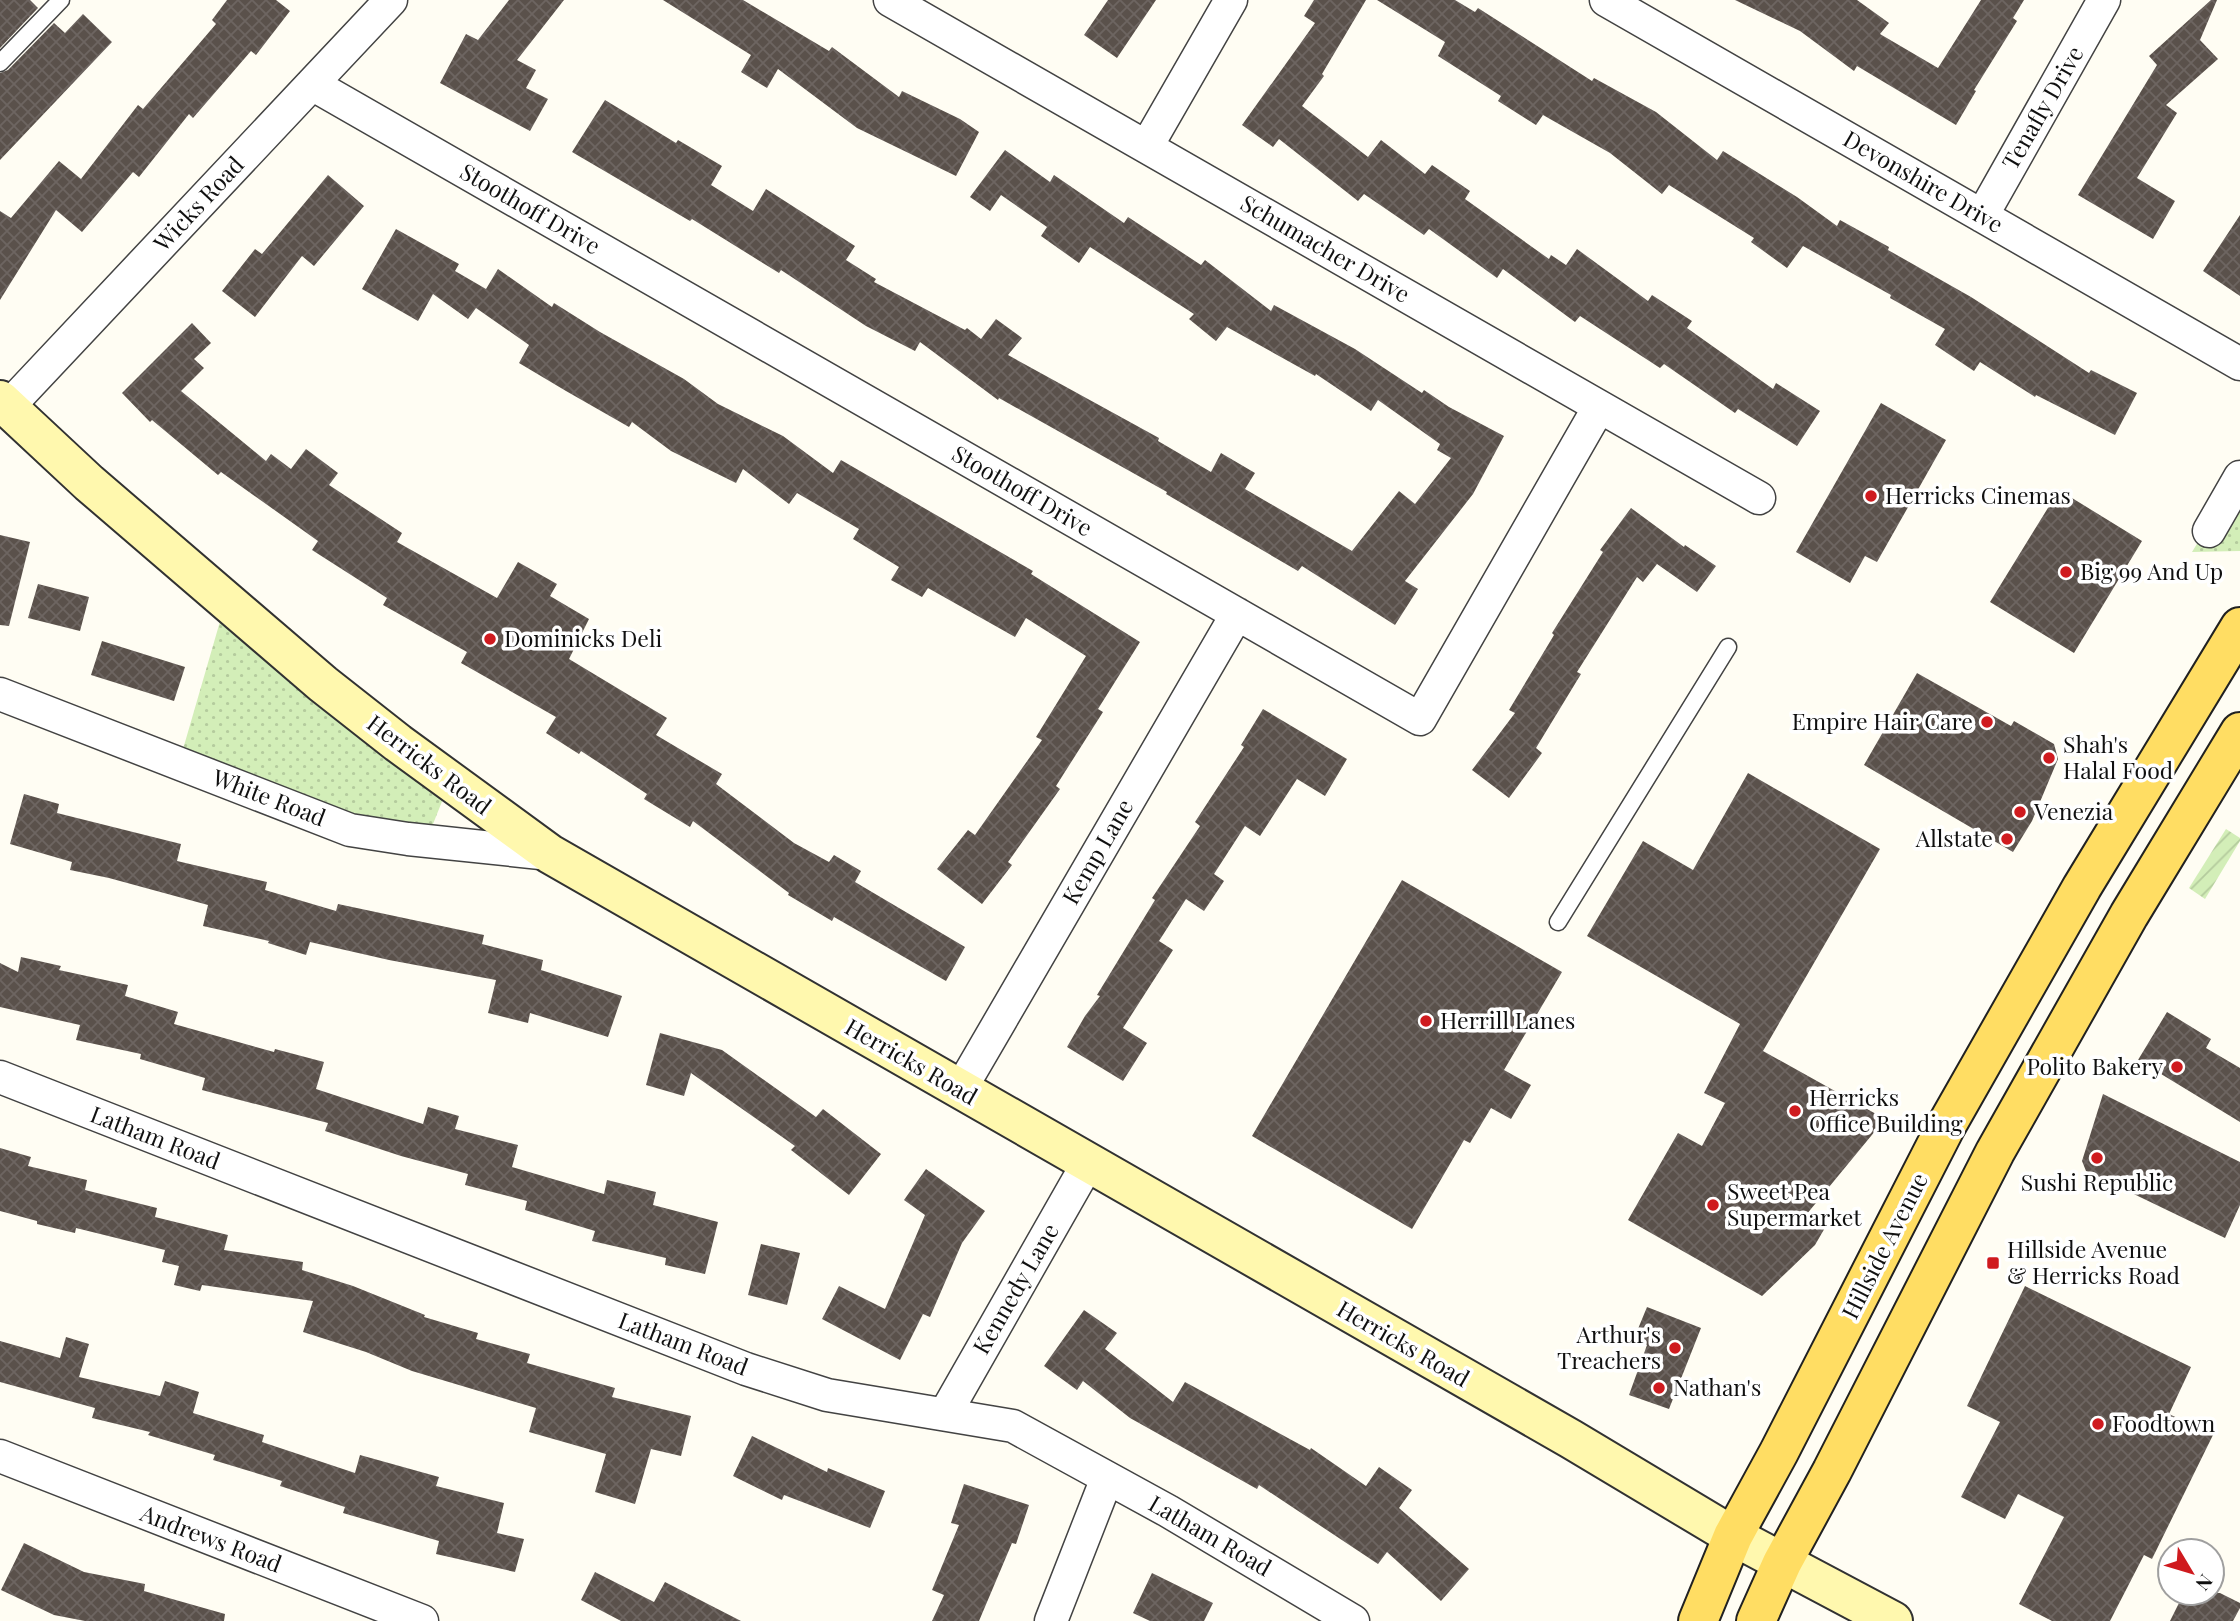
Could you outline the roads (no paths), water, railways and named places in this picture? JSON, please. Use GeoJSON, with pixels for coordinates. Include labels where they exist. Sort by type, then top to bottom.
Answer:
{"type":"FeatureCollection","features":[{"type":"Feature","properties":{"kind":"main road","name":"Herricks Road"},"geometry":{"type":"LineString","coordinates":[[4,404],[89,483],[323,684],[398,743],[550,854],[1646,1483],[1733,1536],[1893,1621]]}},
{"type":"Feature","properties":{"kind":"main road","name":"Hillside Avenue"},"geometry":{"type":"LineString","coordinates":[[1698,1621],[1733,1536],[1785,1441],[1953,1114],[2082,887],[2240,627]]}},
{"type":"Feature","properties":{"kind":"main road"},"geometry":{"type":"LineString","coordinates":[[1756,1621],[1782,1563],[1995,1152],[2129,915],[2240,732]]}},
{"type":"Feature","properties":{"kind":"street","name":"Wicks Road"},"geometry":{"type":"LineString","coordinates":[[4,404],[391,0]]}},
{"type":"Feature","properties":{"kind":"street","name":"Schumacher Drive"},"geometry":{"type":"LineString","coordinates":[[890,0],[1759,498]]}},
{"type":"Feature","properties":{"kind":"street"},"geometry":{"type":"LineString","coordinates":[[1147,146],[1231,0]]}},
{"type":"Feature","properties":{"kind":"street","name":"Devonshire Drive"},"geometry":{"type":"LineString","coordinates":[[1606,0],[2240,364]]}},
{"type":"Feature","properties":{"kind":"street","name":"Tenafly Drive"},"geometry":{"type":"LineString","coordinates":[[1982,216],[2104,0]]}},
{"type":"Feature","properties":{"kind":"street","name":"Stoothoff Drive"},"geometry":{"type":"LineString","coordinates":[[312,84],[1420,719],[1599,407]]}},
{"type":"Feature","properties":{"kind":"street"},"geometry":{"type":"LineString","coordinates":[[2208,531],[2240,477]]}},
{"type":"Feature","properties":{"kind":"street","name":"Kemp Lane"},"geometry":{"type":"LineString","coordinates":[[960,1090],[1237,614]]}},
{"type":"Feature","properties":{"kind":"street","name":"White Road"},"geometry":{"type":"LineString","coordinates":[[0,694],[350,830],[550,854]]}},
{"type":"Feature","properties":{"kind":"street","name":"Latham Road"},"geometry":{"type":"LineString","coordinates":[[0,1077],[746,1369],[827,1395],[1013,1426],[1168,1511],[1353,1621]]}},
{"type":"Feature","properties":{"kind":"street","name":"Kennedy Lane"},"geometry":{"type":"LineString","coordinates":[[945,1414],[1088,1163]]}},
{"type":"Feature","properties":{"kind":"street","name":"Andrews Road"},"geometry":{"type":"LineString","coordinates":[[0,1456],[422,1621]]}},
{"type":"Feature","properties":{"kind":"street"},"geometry":{"type":"LineString","coordinates":[[1051,1621],[1107,1478]]}},
{"type":"Feature","properties":{"kind":"lane"},"geometry":{"type":"LineString","coordinates":[[0,64],[61,0]]}},
{"type":"Feature","properties":{"kind":"lane"},"geometry":{"type":"LineString","coordinates":[[1558,922],[1728,647]]}},
{"type":"Feature","properties":{"kind":"place","name":"Herricks Cinemas"},"geometry":{"type":"Point","coordinates":[1871,496]}},
{"type":"Feature","properties":{"kind":"place","name":"Big 99 And Up"},"geometry":{"type":"Point","coordinates":[2066,572]}},
{"type":"Feature","properties":{"kind":"place","name":"Dominicks Deli"},"geometry":{"type":"Point","coordinates":[490,639]}},
{"type":"Feature","properties":{"kind":"place","name":"Empire Hair Care"},"geometry":{"type":"Point","coordinates":[1987,722]}},
{"type":"Feature","properties":{"kind":"place","name":"Shah's Halal Food"},"geometry":{"type":"Point","coordinates":[2049,758]}},
{"type":"Feature","properties":{"kind":"place","name":"Venezia"},"geometry":{"type":"Point","coordinates":[2020,812]}},
{"type":"Feature","properties":{"kind":"place","name":"Allstate"},"geometry":{"type":"Point","coordinates":[2007,839]}},
{"type":"Feature","properties":{"kind":"place","name":"Herrill Lanes"},"geometry":{"type":"Point","coordinates":[1426,1021]}},
{"type":"Feature","properties":{"kind":"place","name":"Polito Bakery"},"geometry":{"type":"Point","coordinates":[2177,1067]}},
{"type":"Feature","properties":{"kind":"place","name":"Herricks Office Building"},"geometry":{"type":"Point","coordinates":[1795,1111]}},
{"type":"Feature","properties":{"kind":"place","name":"Sushi Republic"},"geometry":{"type":"Point","coordinates":[2097,1158]}},
{"type":"Feature","properties":{"kind":"place","name":"Sweet Pea Supermarket"},"geometry":{"type":"Point","coordinates":[1713,1205]}},
{"type":"Feature","properties":{"kind":"place","name":"Hillside Avenue & Herricks Road"},"geometry":{"type":"Point","coordinates":[1993,1263]}},
{"type":"Feature","properties":{"kind":"place","name":"Arthur's Treachers"},"geometry":{"type":"Point","coordinates":[1675,1348]}},
{"type":"Feature","properties":{"kind":"place","name":"Nathan's"},"geometry":{"type":"Point","coordinates":[1659,1388]}},
{"type":"Feature","properties":{"kind":"place","name":"Foodtown"},"geometry":{"type":"Point","coordinates":[2098,1424]}}]}
